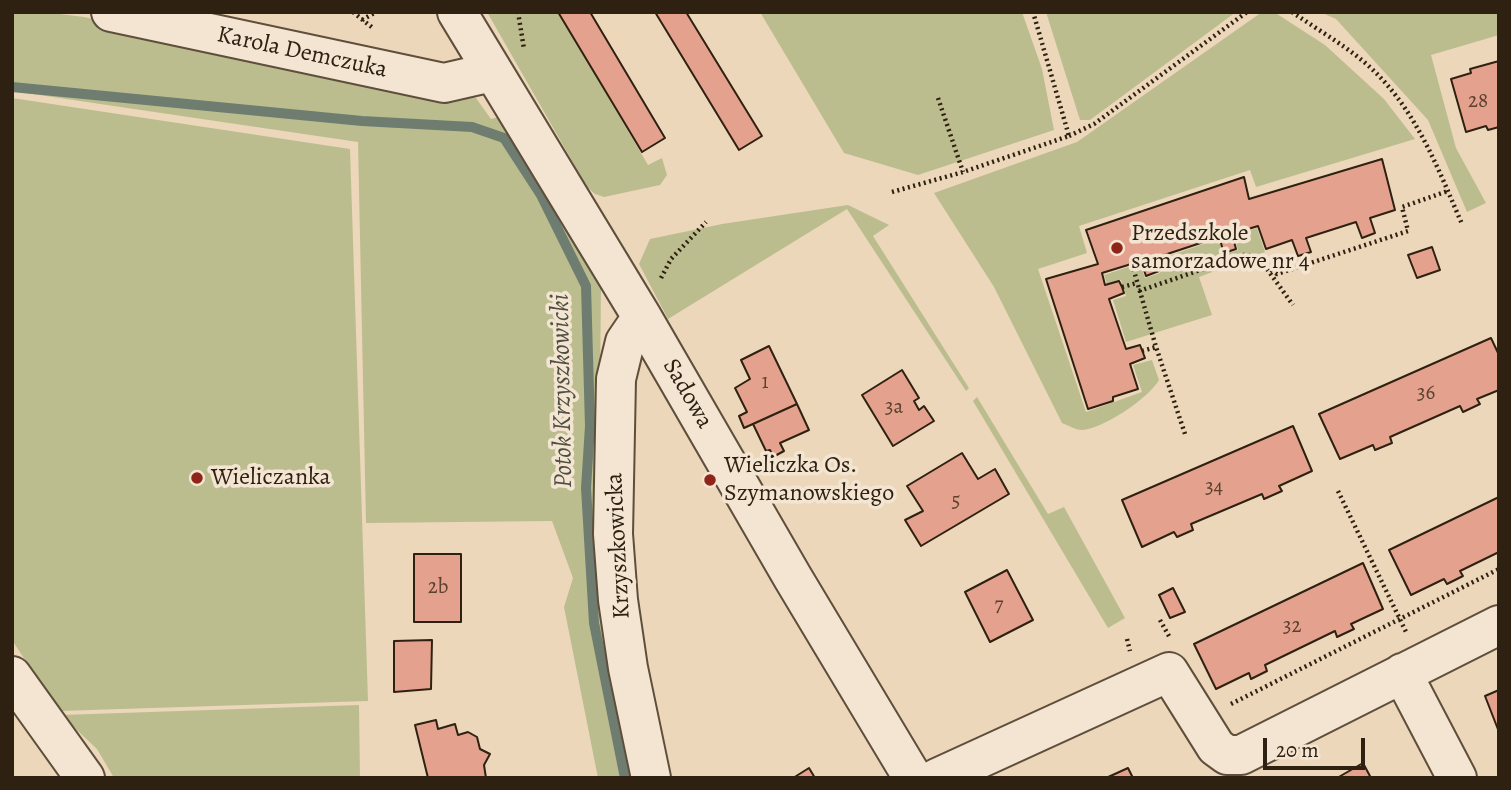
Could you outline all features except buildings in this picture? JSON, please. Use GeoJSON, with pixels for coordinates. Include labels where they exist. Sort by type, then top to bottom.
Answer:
{"type":"FeatureCollection","features":[{"type":"Feature","properties":{"kind":"street","name":"Karola Demczuka"},"geometry":{"type":"LineString","coordinates":[[111,12],[444,83],[492,72]]}},
{"type":"Feature","properties":{"kind":"street","name":"Sadowa"},"geometry":{"type":"LineString","coordinates":[[457,12],[492,72],[649,302],[793,578],[913,778]]}},
{"type":"Feature","properties":{"kind":"street","name":"Krzyszkowicka"},"geometry":{"type":"LineString","coordinates":[[649,302],[625,342],[616,379],[613,534],[618,600],[628,668],[652,778]]}},
{"type":"Feature","properties":{"kind":"street"},"geometry":{"type":"LineString","coordinates":[[937,778],[1169,672],[1216,747],[1227,755],[1241,755],[1499,625]]}},
{"type":"Feature","properties":{"kind":"street"},"geometry":{"type":"LineString","coordinates":[[1402,673],[1457,778]]}},
{"type":"Feature","properties":{"kind":"street"},"geometry":{"type":"LineString","coordinates":[[12,676],[85,778]]}},
{"type":"Feature","properties":{"kind":"path"},"geometry":{"type":"LineString","coordinates":[[362,20],[376,12]]}},
{"type":"Feature","properties":{"kind":"path"},"geometry":{"type":"LineString","coordinates":[[1033,12],[1069,136]]}},
{"type":"Feature","properties":{"kind":"path"},"geometry":{"type":"LineString","coordinates":[[892,192],[963,172],[1069,136],[1094,124],[1247,12]]}},
{"type":"Feature","properties":{"kind":"path"},"geometry":{"type":"LineString","coordinates":[[1292,12],[1363,61],[1408,110],[1435,158],[1462,224]]}},
{"type":"Feature","properties":{"kind":"path"},"geometry":{"type":"LineString","coordinates":[[938,98],[963,172]]}},
{"type":"Feature","properties":{"kind":"path"},"geometry":{"type":"LineString","coordinates":[[1139,291],[1247,254],[1277,274],[1408,231],[1402,207],[1448,191]]}},
{"type":"Feature","properties":{"kind":"path"},"geometry":{"type":"LineString","coordinates":[[649,302],[671,259],[706,222]]}},
{"type":"Feature","properties":{"kind":"path"},"geometry":{"type":"LineString","coordinates":[[1132,264],[1156,348],[1185,433]]}},
{"type":"Feature","properties":{"kind":"path"},"geometry":{"type":"LineString","coordinates":[[1265,266],[1293,305]]}},
{"type":"Feature","properties":{"kind":"path"},"geometry":{"type":"LineString","coordinates":[[1122,287],[1137,283]]}},
{"type":"Feature","properties":{"kind":"path"},"geometry":{"type":"LineString","coordinates":[[1142,351],[1156,348]]}},
{"type":"Feature","properties":{"kind":"path"},"geometry":{"type":"LineString","coordinates":[[1338,491],[1406,633]]}},
{"type":"Feature","properties":{"kind":"path"},"geometry":{"type":"LineString","coordinates":[[1225,707],[1499,569]]}},
{"type":"Feature","properties":{"kind":"green space"},"geometry":{"type":"Polygon","coordinates":[[[12,12],[44,12],[84,17],[473,94],[491,119],[499,117],[601,287],[598,578],[633,778],[598,778],[564,607],[573,578],[552,521],[366,523],[358,142],[12,91],[12,12]]]}},
{"type":"Feature","properties":{"kind":"green space"},"geometry":{"type":"Polygon","coordinates":[[[487,12],[558,12],[648,165],[662,158],[667,175],[660,185],[604,197],[587,187],[487,12]]]}},
{"type":"Feature","properties":{"kind":"green space"},"geometry":{"type":"Polygon","coordinates":[[[760,12],[1022,12],[1042,69],[1054,130],[918,175],[844,153],[760,12]]]}},
{"type":"Feature","properties":{"kind":"green space"},"geometry":{"type":"Polygon","coordinates":[[[1046,12],[1236,12],[1090,120],[1080,120],[1046,12]]]}},
{"type":"Feature","properties":{"kind":"green space"},"geometry":{"type":"Polygon","coordinates":[[[1262,12],[1274,12],[1325,45],[1384,99],[1415,139],[1256,187],[1250,170],[1079,226],[1087,253],[1038,269],[1086,412],[1142,392],[1133,365],[1152,360],[1159,380],[1136,403],[1101,424],[1082,430],[1062,423],[994,287],[934,193],[1077,142],[1262,12]]]}},
{"type":"Feature","properties":{"kind":"green space"},"geometry":{"type":"Polygon","coordinates":[[[1320,12],[1499,12],[1499,35],[1431,55],[1456,148],[1486,203],[1467,212],[1428,120],[1336,19],[1320,12]]]}},
{"type":"Feature","properties":{"kind":"green space"},"geometry":{"type":"Polygon","coordinates":[[[12,98],[350,149],[368,701],[60,711],[61,715],[12,640],[12,98]]]}},
{"type":"Feature","properties":{"kind":"green space"},"geometry":{"type":"Polygon","coordinates":[[[848,205],[889,225],[873,236],[969,388],[966,391],[847,209],[668,319],[639,264],[650,239],[722,224],[848,205]]]}},
{"type":"Feature","properties":{"kind":"green space"},"geometry":{"type":"Polygon","coordinates":[[[1257,228],[1265,252],[1199,277],[1212,315],[1126,342],[1113,300],[1126,296],[1121,280],[1107,284],[1104,275],[1140,263],[1145,278],[1160,273],[1157,260],[1218,239],[1224,254],[1238,250],[1234,235],[1257,228]]]}},
{"type":"Feature","properties":{"kind":"green space"},"geometry":{"type":"Polygon","coordinates":[[[977,397],[1048,514],[1064,507],[1125,618],[1108,628],[973,401],[977,397]]]}},
{"type":"Feature","properties":{"kind":"green space"},"geometry":{"type":"Polygon","coordinates":[[[359,705],[360,778],[114,778],[97,749],[61,715],[359,705]]]}},
{"type":"Feature","properties":{"kind":"waterway","name":"Potok Krzyszkowicki"},"geometry":{"type":"LineString","coordinates":[[12,87],[362,121],[472,127],[504,138],[541,195],[586,286],[590,426],[586,488],[594,623],[625,778]]}},
{"type":"Feature","properties":{"kind":"place","name":"Przedszkole samorzadowe nr 4"},"geometry":{"type":"Point","coordinates":[1117,248]}},
{"type":"Feature","properties":{"kind":"place","name":"Wieliczanka"},"geometry":{"type":"Point","coordinates":[197,478]}},
{"type":"Feature","properties":{"kind":"place","name":"Wieliczka Os. Szymanowskiego"},"geometry":{"type":"Point","coordinates":[710,480]}}]}
